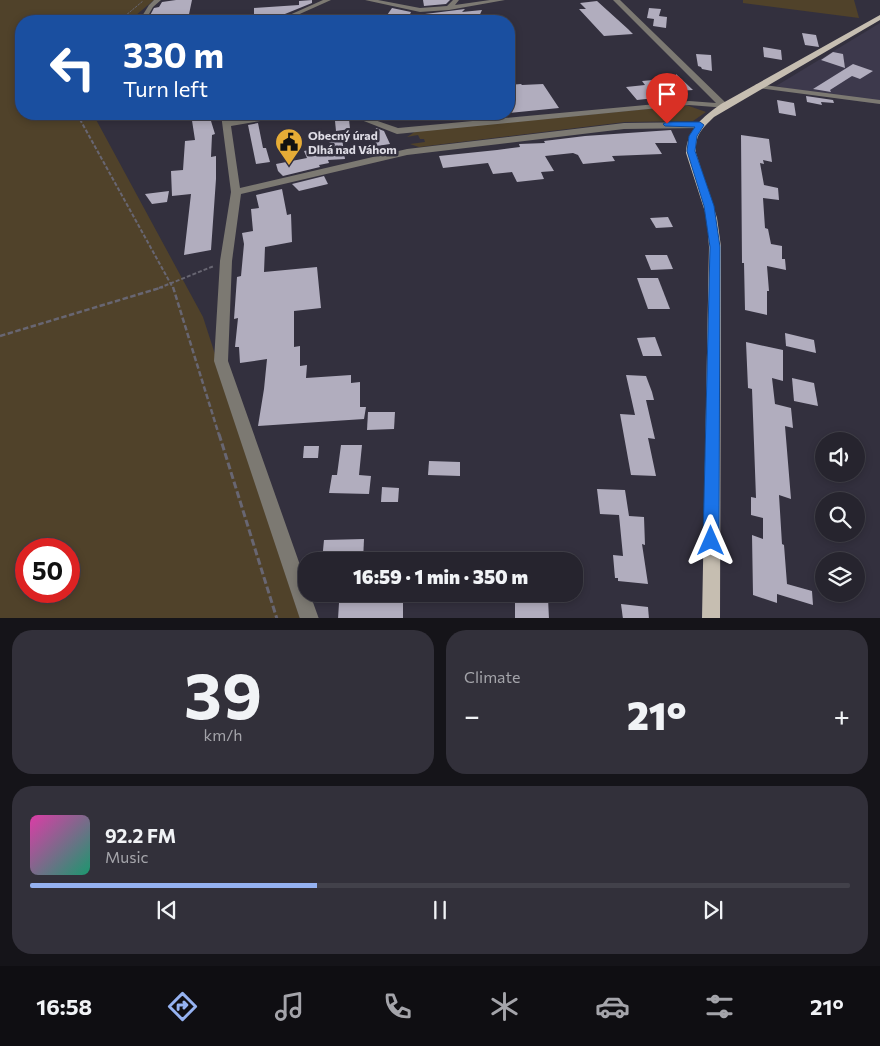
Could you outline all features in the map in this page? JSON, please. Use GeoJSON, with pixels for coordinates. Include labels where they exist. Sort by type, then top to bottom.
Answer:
{"type":"FeatureCollection","features":[{"type":"Feature","properties":{"kind":"main road"},"geometry":{"type":"LineString","coordinates":[[711,618],[715,247],[712,218],[691,151],[693,136],[700,125],[724,106],[880,17]]}},
{"type":"Feature","properties":{"kind":"street"},"geometry":{"type":"LineString","coordinates":[[146,15],[151,6],[158,0]]}},
{"type":"Feature","properties":{"kind":"street"},"geometry":{"type":"LineString","coordinates":[[293,15],[328,0]]}},
{"type":"Feature","properties":{"kind":"street"},"geometry":{"type":"LineString","coordinates":[[368,0],[419,13],[502,0]]}},
{"type":"Feature","properties":{"kind":"street"},"geometry":{"type":"LineString","coordinates":[[448,8],[456,0]]}},
{"type":"Feature","properties":{"kind":"street"},"geometry":{"type":"LineString","coordinates":[[616,0],[724,106]]}},
{"type":"Feature","properties":{"kind":"street"},"geometry":{"type":"LineString","coordinates":[[760,86],[880,102]]}},
{"type":"Feature","properties":{"kind":"street"},"geometry":{"type":"LineString","coordinates":[[236,192],[402,141],[689,103],[724,106]]}},
{"type":"Feature","properties":{"kind":"street"},"geometry":{"type":"LineString","coordinates":[[226,120],[236,192],[226,261],[220,361],[310,618]]}},
{"type":"Feature","properties":{"kind":"street"},"geometry":{"type":"LineString","coordinates":[[362,120],[402,141],[624,126],[700,125]]}},
{"type":"Feature","properties":{"kind":"path"},"geometry":{"type":"LineString","coordinates":[[127,15],[144,0]]}},
{"type":"Feature","properties":{"kind":"path"},"geometry":{"type":"LineString","coordinates":[[80,120],[172,284],[276,618]]}},
{"type":"Feature","properties":{"kind":"path"},"geometry":{"type":"LineString","coordinates":[[0,336],[172,284],[226,261]]}},
{"type":"Feature","properties":{"kind":"shaded area"},"geometry":{"type":"Polygon","coordinates":[[[0,0],[154,0],[136,15],[15,15],[15,120],[96,120],[203,317],[300,618],[0,618],[0,0]]]}},
{"type":"Feature","properties":{"kind":"shaded area"},"geometry":{"type":"Polygon","coordinates":[[[743,0],[854,0],[859,18],[743,3],[743,0]]]}},
{"type":"Feature","properties":{"kind":"shaded area"},"geometry":{"type":"Polygon","coordinates":[[[880,23],[880,104],[841,99],[776,86],[880,23]]]}},
{"type":"Feature","properties":{"kind":"shaded area"},"geometry":{"type":"Polygon","coordinates":[[[689,106],[706,112],[693,121],[625,122],[419,147],[410,144],[425,142],[424,139],[420,139],[418,135],[407,137],[416,131],[689,106]]]}},
{"type":"Feature","properties":{"kind":"building"},"geometry":{"type":"Polygon","coordinates":[[[192,0],[189,15],[150,15],[154,8],[159,7],[162,2],[192,0]]]}},
{"type":"Feature","properties":{"kind":"building"},"geometry":{"type":"Polygon","coordinates":[[[312,0],[312,3],[282,15],[254,14],[254,8],[299,5],[299,1],[312,0]]]}},
{"type":"Feature","properties":{"kind":"building"},"geometry":{"type":"Polygon","coordinates":[[[423,0],[450,0],[446,4],[424,6],[423,0]]]}},
{"type":"Feature","properties":{"kind":"building"},"geometry":{"type":"Polygon","coordinates":[[[597,1],[633,34],[604,36],[579,9],[586,9],[580,3],[597,1]]]}},
{"type":"Feature","properties":{"kind":"building"},"geometry":{"type":"Polygon","coordinates":[[[392,8],[411,12],[410,15],[387,15],[392,8]]]}},
{"type":"Feature","properties":{"kind":"building"},"geometry":{"type":"Polygon","coordinates":[[[649,8],[661,9],[659,16],[667,17],[666,28],[653,26],[654,19],[647,18],[649,8]]]}},
{"type":"Feature","properties":{"kind":"building"},"geometry":{"type":"Polygon","coordinates":[[[465,9],[462,12],[482,10],[480,15],[425,14],[465,9]]]}},
{"type":"Feature","properties":{"kind":"building"},"geometry":{"type":"Polygon","coordinates":[[[802,33],[816,35],[819,47],[805,45],[802,33]]]}},
{"type":"Feature","properties":{"kind":"building"},"geometry":{"type":"Polygon","coordinates":[[[763,47],[781,50],[782,60],[764,57],[763,47]]]}},
{"type":"Feature","properties":{"kind":"building"},"geometry":{"type":"Polygon","coordinates":[[[833,52],[843,54],[845,68],[821,60],[833,52]]]}},
{"type":"Feature","properties":{"kind":"building"},"geometry":{"type":"Polygon","coordinates":[[[696,54],[711,55],[712,71],[698,66],[696,54]]]}},
{"type":"Feature","properties":{"kind":"building"},"geometry":{"type":"Polygon","coordinates":[[[853,64],[873,71],[860,79],[852,76],[830,90],[831,92],[813,89],[853,64]]]}},
{"type":"Feature","properties":{"kind":"building"},"geometry":{"type":"Polygon","coordinates":[[[676,74],[693,90],[660,92],[664,97],[637,100],[626,87],[645,85],[642,81],[676,78],[676,74]]]}},
{"type":"Feature","properties":{"kind":"building"},"geometry":{"type":"Polygon","coordinates":[[[515,84],[543,84],[559,108],[515,112],[515,84]]]}},
{"type":"Feature","properties":{"kind":"building"},"geometry":{"type":"Polygon","coordinates":[[[806,96],[833,100],[834,103],[821,102],[822,105],[807,102],[806,96]]]}},
{"type":"Feature","properties":{"kind":"building"},"geometry":{"type":"Polygon","coordinates":[[[777,100],[794,103],[796,116],[779,113],[777,100]]]}},
{"type":"Feature","properties":{"kind":"building"},"geometry":{"type":"Polygon","coordinates":[[[192,120],[211,120],[215,134],[212,135],[211,157],[216,156],[211,250],[184,255],[191,194],[172,196],[171,171],[183,170],[185,141],[195,140],[192,120]]]}},
{"type":"Feature","properties":{"kind":"building"},"geometry":{"type":"Polygon","coordinates":[[[349,120],[350,129],[336,131],[335,121],[349,120]]]}},
{"type":"Feature","properties":{"kind":"building"},"geometry":{"type":"Polygon","coordinates":[[[258,123],[263,148],[266,148],[270,162],[256,164],[248,125],[258,123]]]}},
{"type":"Feature","properties":{"kind":"building"},"geometry":{"type":"Polygon","coordinates":[[[376,128],[384,131],[390,144],[377,146],[373,135],[376,128]]]}},
{"type":"Feature","properties":{"kind":"building"},"geometry":{"type":"Polygon","coordinates":[[[671,130],[677,143],[655,143],[662,154],[612,156],[615,161],[583,164],[578,155],[573,153],[545,156],[554,171],[541,172],[544,179],[517,182],[512,172],[493,174],[488,163],[443,168],[439,156],[520,147],[519,144],[545,143],[544,141],[585,136],[671,130]]]}},
{"type":"Feature","properties":{"kind":"building"},"geometry":{"type":"Polygon","coordinates":[[[741,135],[769,139],[772,162],[763,160],[764,164],[760,163],[764,185],[778,188],[779,200],[763,198],[765,228],[768,229],[771,244],[782,246],[782,259],[785,259],[786,270],[767,266],[769,291],[767,291],[767,315],[745,310],[744,263],[742,263],[741,135]]]}},
{"type":"Feature","properties":{"kind":"building"},"geometry":{"type":"Polygon","coordinates":[[[342,138],[345,159],[328,160],[329,163],[319,165],[320,167],[283,176],[278,171],[276,164],[307,158],[304,151],[330,146],[329,139],[342,138]]]}},
{"type":"Feature","properties":{"kind":"building"},"geometry":{"type":"Polygon","coordinates":[[[324,176],[328,184],[299,191],[292,184],[324,176]]]}},
{"type":"Feature","properties":{"kind":"building"},"geometry":{"type":"Polygon","coordinates":[[[282,189],[287,215],[291,214],[292,242],[265,247],[264,272],[317,267],[321,308],[294,311],[294,347],[300,346],[300,366],[307,365],[306,378],[351,375],[351,383],[360,382],[360,407],[366,407],[364,419],[258,426],[267,359],[240,363],[239,347],[235,347],[238,318],[234,319],[237,277],[241,276],[244,244],[242,233],[253,231],[251,209],[259,208],[256,195],[282,189]]]}},
{"type":"Feature","properties":{"kind":"building"},"geometry":{"type":"Polygon","coordinates":[[[169,191],[167,202],[152,204],[145,194],[169,191]]]}},
{"type":"Feature","properties":{"kind":"building"},"geometry":{"type":"Polygon","coordinates":[[[668,217],[673,227],[656,228],[650,218],[668,217]]]}},
{"type":"Feature","properties":{"kind":"building"},"geometry":{"type":"Polygon","coordinates":[[[645,255],[667,255],[673,269],[651,270],[645,255]]]}},
{"type":"Feature","properties":{"kind":"building"},"geometry":{"type":"Polygon","coordinates":[[[637,278],[658,278],[670,309],[648,309],[637,278]]]}},
{"type":"Feature","properties":{"kind":"building"},"geometry":{"type":"Polygon","coordinates":[[[785,333],[814,340],[816,353],[786,346],[785,333]]]}},
{"type":"Feature","properties":{"kind":"building"},"geometry":{"type":"Polygon","coordinates":[[[655,337],[662,356],[643,356],[637,338],[655,337]]]}},
{"type":"Feature","properties":{"kind":"building"},"geometry":{"type":"Polygon","coordinates":[[[746,342],[783,350],[783,381],[772,378],[775,404],[791,408],[793,428],[785,426],[791,499],[779,495],[782,544],[784,545],[787,584],[812,591],[813,605],[777,594],[777,603],[753,595],[752,535],[763,539],[763,518],[751,515],[751,497],[756,498],[752,389],[748,388],[746,342]]]}},
{"type":"Feature","properties":{"kind":"building"},"geometry":{"type":"Polygon","coordinates":[[[626,375],[646,376],[652,392],[654,400],[646,400],[655,439],[648,438],[656,476],[631,475],[620,414],[635,415],[626,375]]]}},
{"type":"Feature","properties":{"kind":"building"},"geometry":{"type":"Polygon","coordinates":[[[792,378],[814,383],[818,406],[794,401],[792,378]]]}},
{"type":"Feature","properties":{"kind":"building"},"geometry":{"type":"Polygon","coordinates":[[[368,412],[395,412],[394,429],[367,430],[368,412]]]}},
{"type":"Feature","properties":{"kind":"building"},"geometry":{"type":"Polygon","coordinates":[[[341,445],[362,445],[359,475],[371,476],[369,494],[329,493],[332,475],[337,475],[341,445]]]}},
{"type":"Feature","properties":{"kind":"building"},"geometry":{"type":"Polygon","coordinates":[[[304,446],[319,446],[318,458],[303,458],[304,446]]]}},
{"type":"Feature","properties":{"kind":"building"},"geometry":{"type":"Polygon","coordinates":[[[429,461],[460,462],[460,476],[428,475],[429,461]]]}},
{"type":"Feature","properties":{"kind":"building"},"geometry":{"type":"Polygon","coordinates":[[[382,487],[399,488],[398,502],[381,502],[382,487]]]}},
{"type":"Feature","properties":{"kind":"building"},"geometry":{"type":"Polygon","coordinates":[[[597,489],[625,490],[629,516],[644,517],[645,545],[642,544],[648,584],[618,581],[618,578],[615,578],[613,555],[623,556],[619,515],[600,514],[597,489]]]}},
{"type":"Feature","properties":{"kind":"building"},"geometry":{"type":"Polygon","coordinates":[[[364,539],[363,552],[323,552],[324,540],[364,539]]]}},
{"type":"Feature","properties":{"kind":"building"},"geometry":{"type":"Polygon","coordinates":[[[403,602],[403,618],[338,618],[339,603],[403,602]]]}},
{"type":"Feature","properties":{"kind":"building"},"geometry":{"type":"Polygon","coordinates":[[[515,602],[548,602],[549,618],[515,618],[515,602]]]}},
{"type":"Feature","properties":{"kind":"building"},"geometry":{"type":"Polygon","coordinates":[[[621,604],[648,607],[649,618],[623,618],[621,604]]]}},
{"type":"Feature","properties":{"kind":"place","name":"Obecný úrad Dlhá nad Váhom"},"geometry":{"type":"Point","coordinates":[289,166]}},
{"type":"Feature","properties":{"kind":"route"},"geometry":{"type":"LineString","coordinates":[[667,124],[700,125],[693,136],[691,151],[694,165],[709,206],[714,231],[711,541]]}}]}
